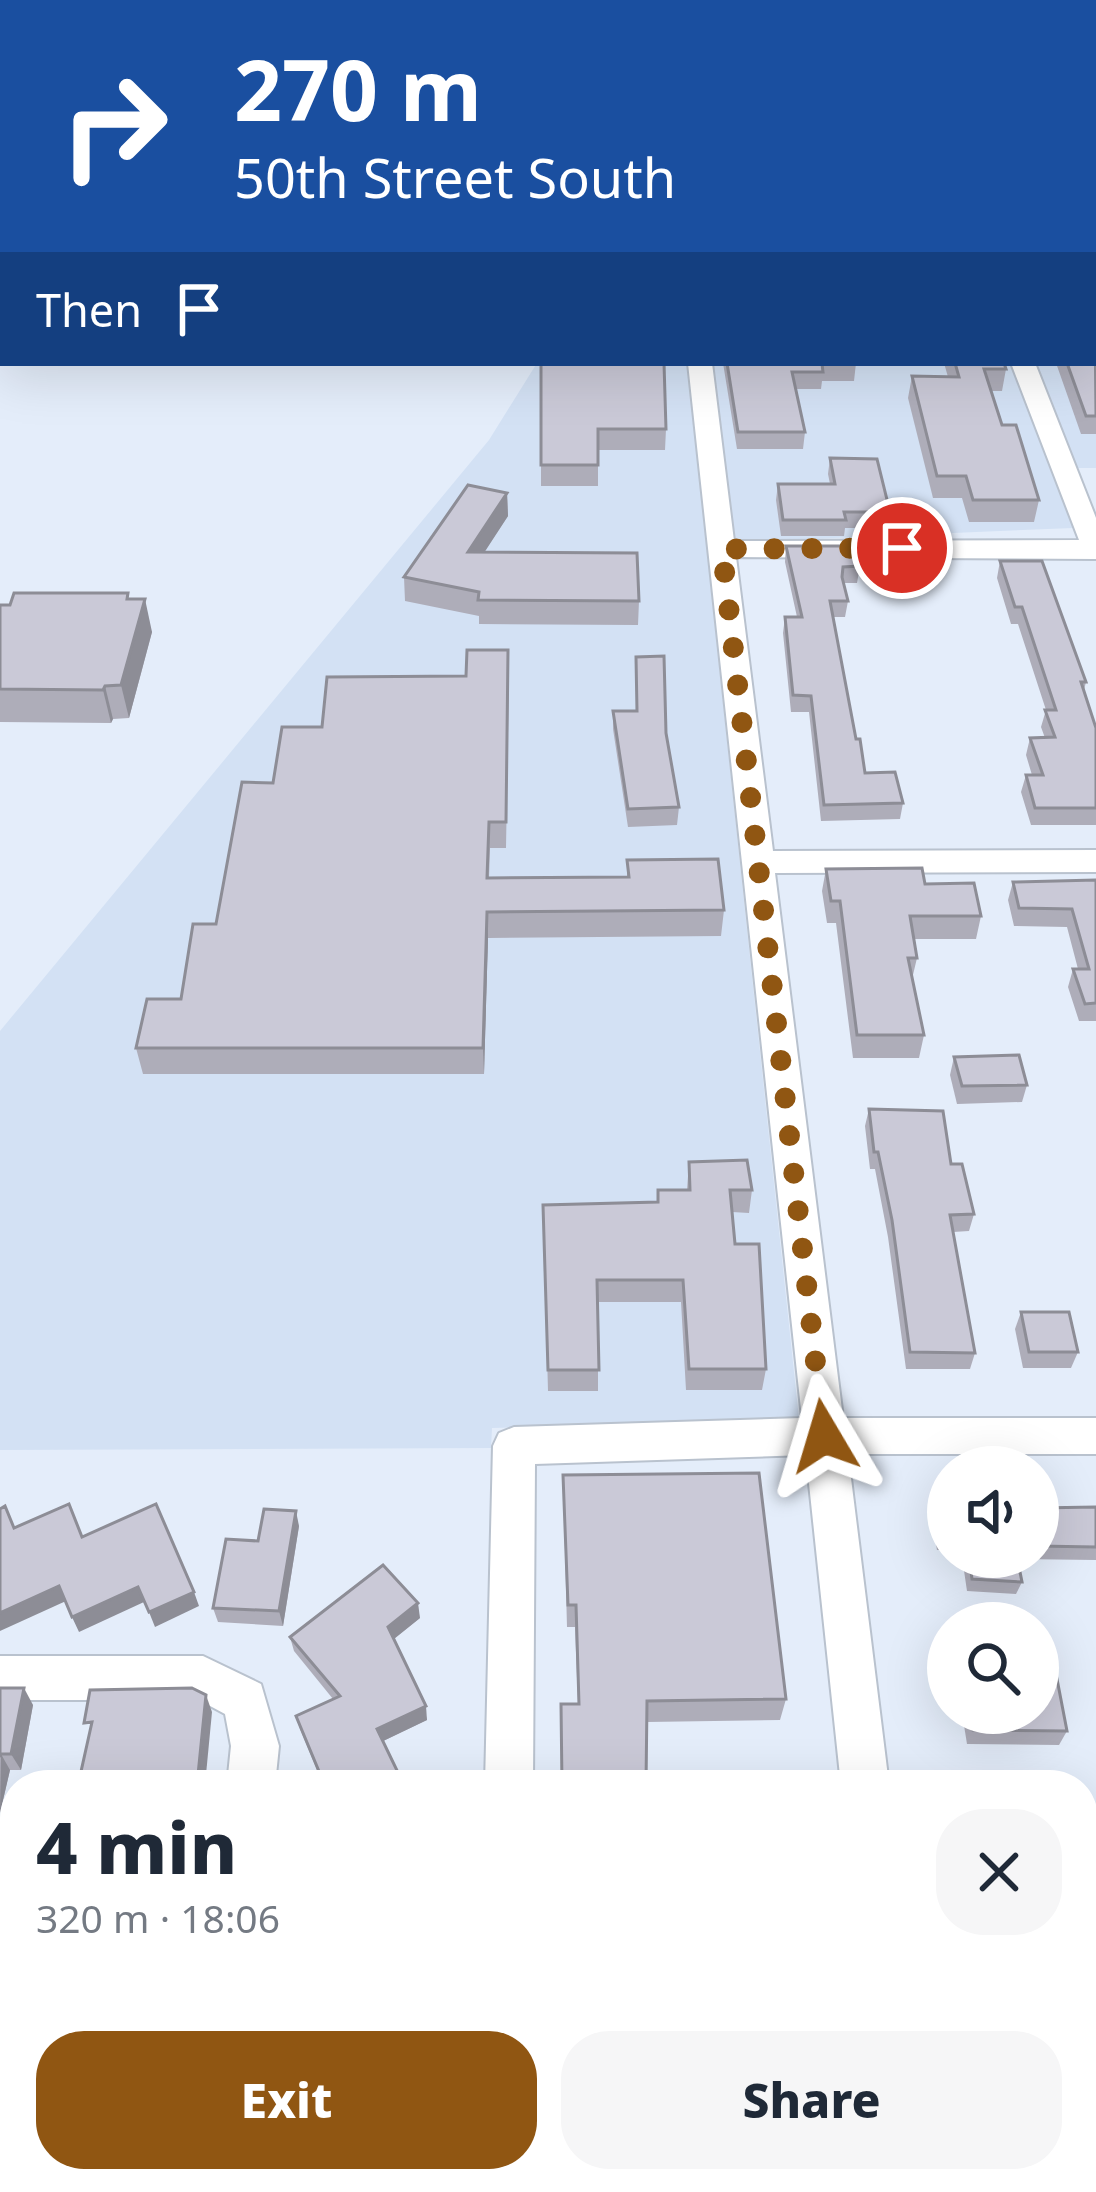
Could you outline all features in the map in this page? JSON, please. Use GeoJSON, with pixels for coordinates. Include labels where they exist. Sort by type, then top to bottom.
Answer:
{"type":"FeatureCollection","features":[{"type":"Feature","properties":{"kind":"street"},"geometry":{"type":"LineString","coordinates":[[700,366],[863,1770]]}},
{"type":"Feature","properties":{"kind":"street"},"geometry":{"type":"LineString","coordinates":[[722,549],[1095,549],[1024,366]]}},
{"type":"Feature","properties":{"kind":"street"},"geometry":{"type":"LineString","coordinates":[[758,862],[1096,861]]}},
{"type":"Feature","properties":{"kind":"street"},"geometry":{"type":"LineString","coordinates":[[509,1770],[514,1446],[824,1436],[1096,1436]]}},
{"type":"Feature","properties":{"kind":"street"},"geometry":{"type":"LineString","coordinates":[[0,1678],[203,1678],[245,1700],[255,1746],[253,1770]]}},
{"type":"Feature","properties":{"kind":"shaded area"},"geometry":{"type":"Polygon","coordinates":[[[535,366],[687,366],[799,1419],[492,1428],[491,1448],[0,1450],[0,1031],[489,440],[535,366]]]}},
{"type":"Feature","properties":{"kind":"shaded area"},"geometry":{"type":"Polygon","coordinates":[[[713,366],[1011,366],[1073,528],[735,542],[713,366]]]}},
{"type":"Feature","properties":{"kind":"shaded area"},"geometry":{"type":"Polygon","coordinates":[[[1036,366],[1096,366],[1096,468],[1077,468],[1036,366]]]}},
{"type":"Feature","properties":{"kind":"building"},"geometry":{"type":"Polygon","coordinates":[[[541,366],[664,366],[666,429],[598,429],[598,465],[541,465],[541,366]]]}},
{"type":"Feature","properties":{"kind":"building"},"geometry":{"type":"Polygon","coordinates":[[[727,366],[822,366],[823,372],[792,372],[805,432],[738,432],[727,366]]]}},
{"type":"Feature","properties":{"kind":"building"},"geometry":{"type":"Polygon","coordinates":[[[956,366],[1005,366],[984,369],[1002,425],[1016,425],[1039,500],[973,500],[966,476],[937,476],[912,376],[959,377],[956,366]]]}},
{"type":"Feature","properties":{"kind":"building"},"geometry":{"type":"Polygon","coordinates":[[[1068,366],[1095,366],[1096,416],[1086,416],[1068,366]]]}},
{"type":"Feature","properties":{"kind":"building"},"geometry":{"type":"Polygon","coordinates":[[[830,458],[877,459],[890,512],[844,512],[846,520],[783,520],[778,484],[835,484],[830,458]]]}},
{"type":"Feature","properties":{"kind":"building"},"geometry":{"type":"Polygon","coordinates":[[[468,485],[507,493],[468,552],[637,553],[639,601],[478,600],[479,592],[404,577],[468,485]]]}},
{"type":"Feature","properties":{"kind":"building"},"geometry":{"type":"Polygon","coordinates":[[[786,546],[854,546],[860,566],[843,567],[848,601],[830,601],[856,739],[860,739],[865,773],[895,772],[903,803],[824,805],[811,696],[793,695],[785,617],[802,617],[786,546]]]}},
{"type":"Feature","properties":{"kind":"building"},"geometry":{"type":"Polygon","coordinates":[[[1000,561],[1042,561],[1086,682],[1081,682],[1096,728],[1096,808],[1035,808],[1026,775],[1043,775],[1030,738],[1055,737],[1045,710],[1056,710],[1022,607],[1015,607],[1000,561]]]}},
{"type":"Feature","properties":{"kind":"building"},"geometry":{"type":"Polygon","coordinates":[[[14,593],[128,593],[127,599],[145,599],[121,685],[103,690],[0,689],[0,605],[10,605],[14,593]]]}},
{"type":"Feature","properties":{"kind":"building"},"geometry":{"type":"Polygon","coordinates":[[[467,650],[508,650],[506,822],[489,822],[487,878],[629,877],[627,860],[718,859],[724,910],[487,912],[483,1048],[136,1048],[147,999],[181,999],[193,924],[216,924],[242,782],[273,783],[282,727],[322,727],[327,677],[466,676],[467,650]]]}},
{"type":"Feature","properties":{"kind":"building"},"geometry":{"type":"Polygon","coordinates":[[[664,656],[666,733],[679,807],[628,809],[613,711],[637,711],[636,657],[664,656]]]}},
{"type":"Feature","properties":{"kind":"building"},"geometry":{"type":"Polygon","coordinates":[[[922,868],[925,884],[974,883],[981,916],[910,916],[917,958],[908,958],[924,1035],[857,1035],[840,901],[831,901],[826,869],[922,868]]]}},
{"type":"Feature","properties":{"kind":"building"},"geometry":{"type":"Polygon","coordinates":[[[1096,880],[1096,1003],[1085,1004],[1073,969],[1089,969],[1072,909],[1019,908],[1013,882],[1096,880]]]}},
{"type":"Feature","properties":{"kind":"building"},"geometry":{"type":"Polygon","coordinates":[[[1019,1055],[1027,1085],[962,1086],[954,1057],[1019,1055]]]}},
{"type":"Feature","properties":{"kind":"building"},"geometry":{"type":"Polygon","coordinates":[[[869,1109],[943,1111],[951,1164],[962,1164],[974,1214],[950,1215],[975,1353],[910,1352],[892,1220],[878,1152],[874,1152],[869,1109]]]}},
{"type":"Feature","properties":{"kind":"building"},"geometry":{"type":"Polygon","coordinates":[[[747,1160],[752,1190],[730,1190],[735,1244],[759,1244],[766,1369],[689,1369],[683,1280],[597,1280],[599,1370],[548,1370],[543,1205],[658,1202],[658,1190],[690,1190],[689,1162],[747,1160]]]}},
{"type":"Feature","properties":{"kind":"building"},"geometry":{"type":"Polygon","coordinates":[[[1021,1312],[1069,1312],[1078,1352],[1029,1352],[1021,1312]]]}},
{"type":"Feature","properties":{"kind":"building"},"geometry":{"type":"Polygon","coordinates":[[[759,1473],[786,1699],[647,1701],[646,1770],[562,1770],[561,1704],[579,1704],[576,1605],[568,1605],[563,1475],[759,1473]]]}},
{"type":"Feature","properties":{"kind":"building"},"geometry":{"type":"Polygon","coordinates":[[[69,1504],[82,1537],[156,1504],[194,1592],[149,1612],[138,1587],[72,1617],[59,1586],[0,1613],[0,1509],[5,1506],[14,1528],[69,1504]]]}},
{"type":"Feature","properties":{"kind":"building"},"geometry":{"type":"Polygon","coordinates":[[[1096,1507],[1096,1547],[1059,1546],[1059,1508],[1096,1507]]]}},
{"type":"Feature","properties":{"kind":"building"},"geometry":{"type":"Polygon","coordinates":[[[264,1509],[296,1511],[279,1611],[213,1608],[226,1539],[258,1541],[264,1509]]]}},
{"type":"Feature","properties":{"kind":"building"},"geometry":{"type":"Polygon","coordinates":[[[383,1565],[418,1603],[388,1627],[426,1706],[377,1729],[397,1770],[318,1770],[296,1716],[340,1696],[290,1637],[383,1565]]]}},
{"type":"Feature","properties":{"kind":"building"},"geometry":{"type":"Polygon","coordinates":[[[1021,1578],[1022,1582],[972,1579],[1021,1578]]]}},
{"type":"Feature","properties":{"kind":"building"},"geometry":{"type":"Polygon","coordinates":[[[0,1688],[24,1688],[11,1754],[0,1757],[0,1688]]]}},
{"type":"Feature","properties":{"kind":"building"},"geometry":{"type":"Polygon","coordinates":[[[192,1688],[206,1695],[198,1770],[81,1770],[92,1722],[84,1723],[90,1690],[192,1688]]]}},
{"type":"Feature","properties":{"kind":"building"},"geometry":{"type":"Polygon","coordinates":[[[1059,1689],[1067,1731],[1059,1731],[1059,1689]]]}},
{"type":"Feature","properties":{"kind":"route"},"geometry":{"type":"LineString","coordinates":[[824,1436],[722,549],[902,548]]}}]}
